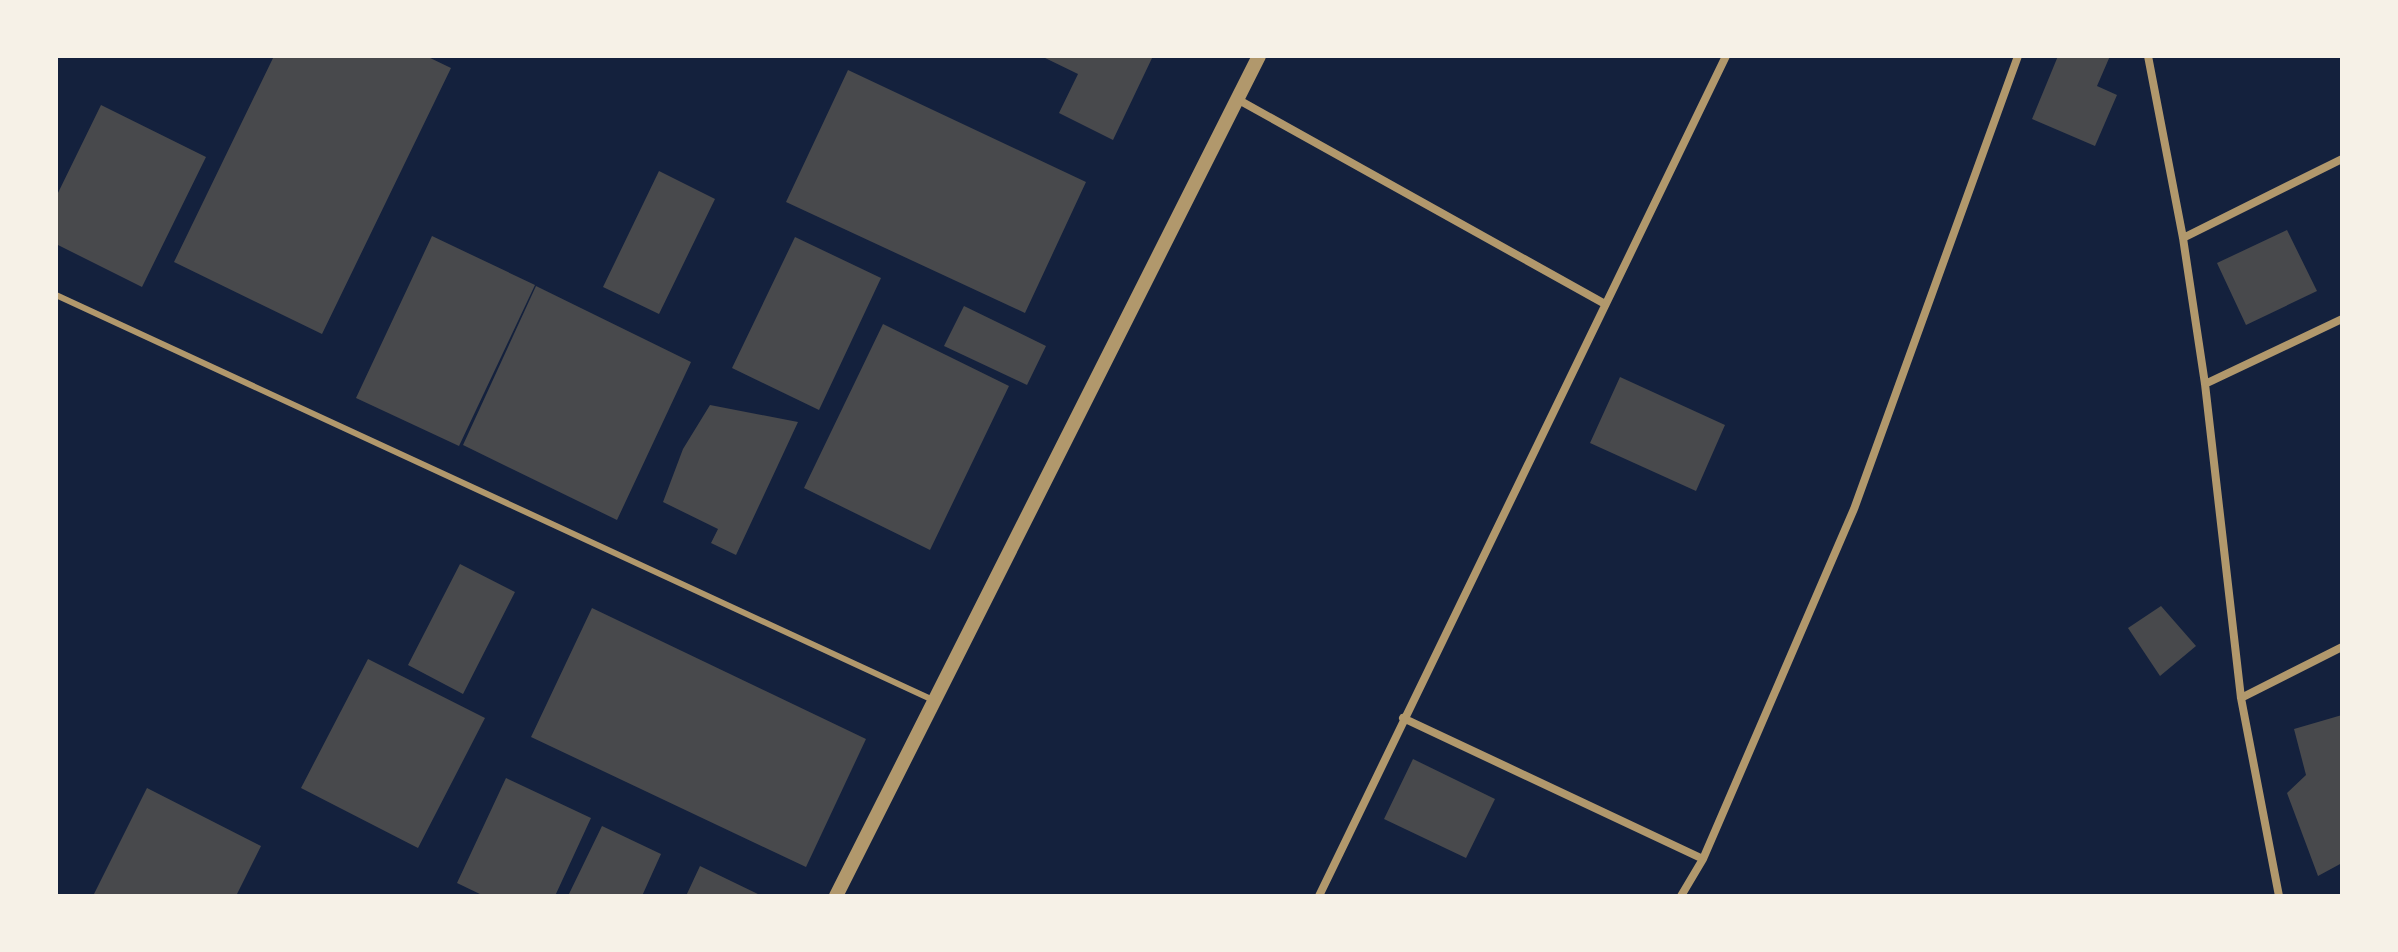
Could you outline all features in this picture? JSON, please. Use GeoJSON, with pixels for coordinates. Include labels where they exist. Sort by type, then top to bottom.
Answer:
{"type":"FeatureCollection","features":[{"type":"Feature","properties":{"kind":"street"},"geometry":{"type":"LineString","coordinates":[[836,896],[1259,56]]}},
{"type":"Feature","properties":{"kind":"street"},"geometry":{"type":"LineString","coordinates":[[1319,896],[1726,56]]}},
{"type":"Feature","properties":{"kind":"street"},"geometry":{"type":"LineString","coordinates":[[1681,896],[1703,859],[1854,509],[2018,56]]}},
{"type":"Feature","properties":{"kind":"street"},"geometry":{"type":"LineString","coordinates":[[2148,56],[2183,238],[2205,384],[2241,698],[2279,896]]}},
{"type":"Feature","properties":{"kind":"street"},"geometry":{"type":"LineString","coordinates":[[1237,99],[1605,304]]}},
{"type":"Feature","properties":{"kind":"street"},"geometry":{"type":"LineString","coordinates":[[2183,238],[2342,159]]}},
{"type":"Feature","properties":{"kind":"street"},"geometry":{"type":"LineString","coordinates":[[2205,384],[2342,319]]}},
{"type":"Feature","properties":{"kind":"street"},"geometry":{"type":"LineString","coordinates":[[2241,698],[2342,647]]}},
{"type":"Feature","properties":{"kind":"street"},"geometry":{"type":"LineString","coordinates":[[1403,718],[1703,859]]}},
{"type":"Feature","properties":{"kind":"lane"},"geometry":{"type":"LineString","coordinates":[[56,295],[933,700]]}},
{"type":"Feature","properties":{"kind":"building"},"geometry":{"type":"Polygon","coordinates":[[[274,56],[426,56],[451,68],[322,334],[174,262],[274,56]]]}},
{"type":"Feature","properties":{"kind":"building"},"geometry":{"type":"Polygon","coordinates":[[[1041,56],[1153,56],[1113,140],[1059,113],[1078,74],[1041,56]]]}},
{"type":"Feature","properties":{"kind":"building"},"geometry":{"type":"Polygon","coordinates":[[[2058,56],[2110,56],[2097,86],[2117,95],[2095,146],[2032,119],[2058,56]]]}},
{"type":"Feature","properties":{"kind":"building"},"geometry":{"type":"Polygon","coordinates":[[[848,70],[1086,182],[1025,313],[786,202],[848,70]]]}},
{"type":"Feature","properties":{"kind":"building"},"geometry":{"type":"Polygon","coordinates":[[[101,105],[206,157],[142,287],[56,244],[56,197],[101,105]]]}},
{"type":"Feature","properties":{"kind":"building"},"geometry":{"type":"Polygon","coordinates":[[[659,171],[715,199],[659,314],[603,287],[659,171]]]}},
{"type":"Feature","properties":{"kind":"building"},"geometry":{"type":"Polygon","coordinates":[[[2287,230],[2317,291],[2246,325],[2217,263],[2287,230]]]}},
{"type":"Feature","properties":{"kind":"building"},"geometry":{"type":"Polygon","coordinates":[[[432,236],[535,285],[459,446],[356,398],[432,236]]]}},
{"type":"Feature","properties":{"kind":"building"},"geometry":{"type":"Polygon","coordinates":[[[795,237],[881,278],[819,410],[732,368],[795,237]]]}},
{"type":"Feature","properties":{"kind":"building"},"geometry":{"type":"Polygon","coordinates":[[[536,286],[691,362],[617,520],[463,445],[536,286]]]}},
{"type":"Feature","properties":{"kind":"building"},"geometry":{"type":"Polygon","coordinates":[[[964,306],[1046,346],[1027,385],[944,346],[964,306]]]}},
{"type":"Feature","properties":{"kind":"building"},"geometry":{"type":"Polygon","coordinates":[[[883,324],[1009,386],[930,550],[804,488],[883,324]]]}},
{"type":"Feature","properties":{"kind":"building"},"geometry":{"type":"Polygon","coordinates":[[[1620,377],[1725,425],[1696,491],[1590,443],[1620,377]]]}},
{"type":"Feature","properties":{"kind":"building"},"geometry":{"type":"Polygon","coordinates":[[[710,405],[798,422],[736,555],[711,543],[718,529],[663,502],[683,449],[710,405]]]}},
{"type":"Feature","properties":{"kind":"building"},"geometry":{"type":"Polygon","coordinates":[[[460,564],[515,592],[463,694],[408,665],[460,564]]]}},
{"type":"Feature","properties":{"kind":"building"},"geometry":{"type":"Polygon","coordinates":[[[2161,606],[2196,646],[2160,676],[2128,628],[2161,606]]]}},
{"type":"Feature","properties":{"kind":"building"},"geometry":{"type":"Polygon","coordinates":[[[592,608],[866,739],[806,867],[531,737],[592,608]]]}},
{"type":"Feature","properties":{"kind":"building"},"geometry":{"type":"Polygon","coordinates":[[[368,659],[485,718],[418,848],[301,788],[368,659]]]}},
{"type":"Feature","properties":{"kind":"building"},"geometry":{"type":"Polygon","coordinates":[[[2342,715],[2342,863],[2318,876],[2287,793],[2306,775],[2294,729],[2342,715]]]}},
{"type":"Feature","properties":{"kind":"building"},"geometry":{"type":"Polygon","coordinates":[[[1413,759],[1495,799],[1466,858],[1384,819],[1413,759]]]}},
{"type":"Feature","properties":{"kind":"building"},"geometry":{"type":"Polygon","coordinates":[[[506,778],[591,818],[555,896],[484,896],[457,883],[506,778]]]}},
{"type":"Feature","properties":{"kind":"building"},"geometry":{"type":"Polygon","coordinates":[[[147,788],[261,846],[236,896],[93,896],[147,788]]]}},
{"type":"Feature","properties":{"kind":"building"},"geometry":{"type":"Polygon","coordinates":[[[602,826],[661,854],[642,896],[568,896],[602,826]]]}},
{"type":"Feature","properties":{"kind":"building"},"geometry":{"type":"Polygon","coordinates":[[[700,866],[762,896],[686,896],[700,866]]]}}]}
